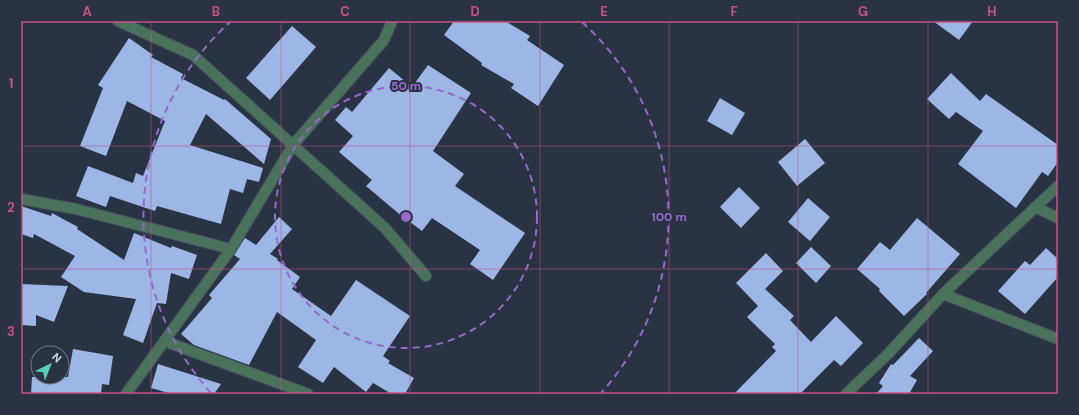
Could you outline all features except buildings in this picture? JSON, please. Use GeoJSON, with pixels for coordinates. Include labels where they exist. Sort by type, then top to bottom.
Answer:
{"type":"FeatureCollection","features":[{"type":"Feature","properties":{"kind":"street"},"geometry":{"type":"LineString","coordinates":[[118,21],[193,55],[385,228],[426,276]]}},
{"type":"Feature","properties":{"kind":"street"},"geometry":{"type":"LineString","coordinates":[[126,394],[231,249],[293,145],[384,40],[392,21]]}},
{"type":"Feature","properties":{"kind":"street"},"geometry":{"type":"LineString","coordinates":[[846,394],[888,354],[943,294],[1058,186]]}},
{"type":"Feature","properties":{"kind":"street"},"geometry":{"type":"LineString","coordinates":[[21,199],[76,209],[231,249]]}},
{"type":"Feature","properties":{"kind":"street"},"geometry":{"type":"LineString","coordinates":[[1035,207],[1058,218]]}},
{"type":"Feature","properties":{"kind":"street"},"geometry":{"type":"LineString","coordinates":[[943,294],[1058,339]]}},
{"type":"Feature","properties":{"kind":"street"},"geometry":{"type":"LineString","coordinates":[[164,341],[308,394]]}}]}
